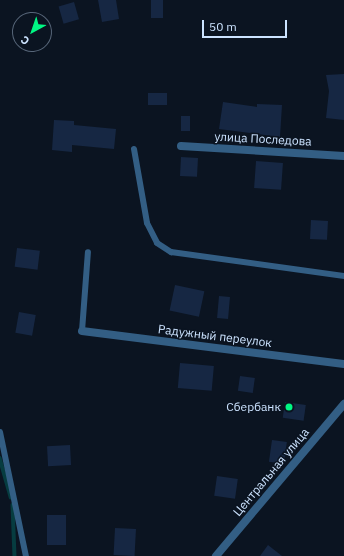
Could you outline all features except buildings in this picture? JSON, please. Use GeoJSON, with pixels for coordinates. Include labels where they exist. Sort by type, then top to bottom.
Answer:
{"type":"FeatureCollection","features":[{"type":"Feature","properties":{"kind":"street","name":"улица Последова"},"geometry":{"type":"LineString","coordinates":[[181,146],[344,156]]}},
{"type":"Feature","properties":{"kind":"street","name":"Радужный переулок"},"geometry":{"type":"LineString","coordinates":[[82,331],[344,364]]}},
{"type":"Feature","properties":{"kind":"street","name":"Центральная улица"},"geometry":{"type":"LineString","coordinates":[[216,556],[344,404]]}},
{"type":"Feature","properties":{"kind":"lane"},"geometry":{"type":"LineString","coordinates":[[134,149],[147,223],[157,243],[171,252],[344,276]]}},
{"type":"Feature","properties":{"kind":"lane"},"geometry":{"type":"LineString","coordinates":[[82,331],[88,252]]}},
{"type":"Feature","properties":{"kind":"lane"},"geometry":{"type":"LineString","coordinates":[[0,432],[26,556]]}},
{"type":"Feature","properties":{"kind":"waterway"},"geometry":{"type":"LineString","coordinates":[[0,458],[11,497]]}},
{"type":"Feature","properties":{"kind":"waterway"},"geometry":{"type":"LineString","coordinates":[[13,505],[15,556]]}},
{"type":"Feature","properties":{"kind":"place","name":"Сбербанк"},"geometry":{"type":"Point","coordinates":[289,407]}}]}
